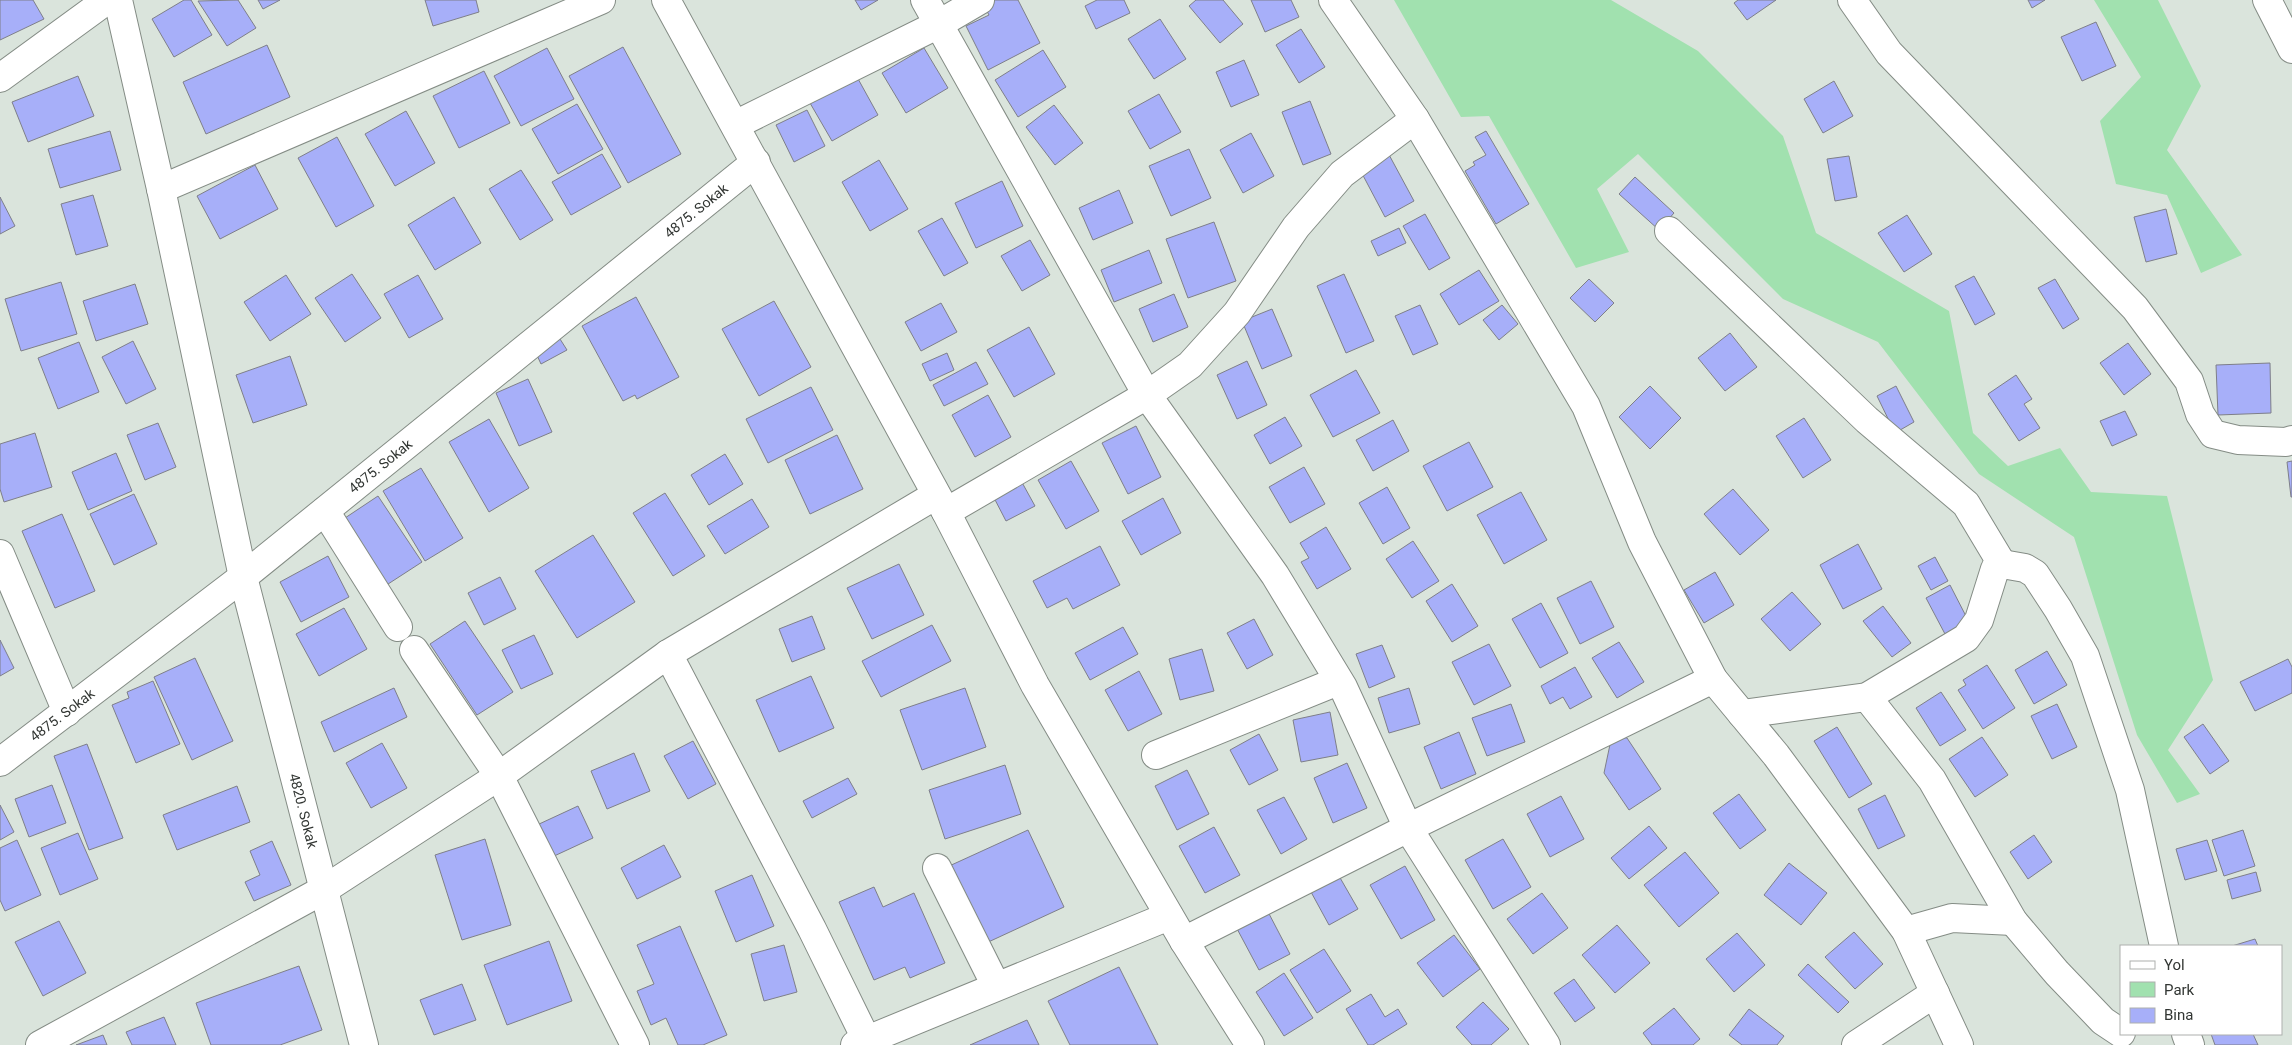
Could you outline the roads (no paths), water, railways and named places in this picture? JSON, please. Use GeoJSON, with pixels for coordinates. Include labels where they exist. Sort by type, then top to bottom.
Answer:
{"type":"FeatureCollection","features":[{"type":"Feature","properties":{"kind":"street"},"geometry":{"type":"LineString","coordinates":[[0,78],[108,0]]}},
{"type":"Feature","properties":{"kind":"street","name":"4820. Sokak"},"geometry":{"type":"LineString","coordinates":[[118,0],[161,189],[243,577],[325,888],[364,1045]]}},
{"type":"Feature","properties":{"kind":"street"},"geometry":{"type":"LineString","coordinates":[[161,189],[602,0]]}},
{"type":"Feature","properties":{"kind":"street"},"geometry":{"type":"LineString","coordinates":[[666,0],[941,504],[1035,685],[1169,916],[1250,1045]]}},
{"type":"Feature","properties":{"kind":"street"},"geometry":{"type":"LineString","coordinates":[[925,0],[1147,395],[1275,575],[1338,681],[1408,828],[1546,1045]]}},
{"type":"Feature","properties":{"kind":"street"},"geometry":{"type":"LineString","coordinates":[[735,125],[939,24],[980,0]]}},
{"type":"Feature","properties":{"kind":"street"},"geometry":{"type":"LineString","coordinates":[[1333,0],[1415,119],[1586,406],[1642,542],[1713,679],[1776,755],[1906,931],[1960,1045]]}},
{"type":"Feature","properties":{"kind":"street"},"geometry":{"type":"LineString","coordinates":[[1852,0],[1889,53],[2135,308],[2189,381],[2200,414],[2213,434],[2238,440],[2286,442],[2292,440]]}},
{"type":"Feature","properties":{"kind":"street"},"geometry":{"type":"LineString","coordinates":[[2267,0],[2292,49]]}},
{"type":"Feature","properties":{"kind":"street"},"geometry":{"type":"LineString","coordinates":[[40,1045],[325,888],[499,776],[668,654],[941,504],[1147,395],[1190,365],[1237,313],[1296,227],[1342,174],[1415,119]]}},
{"type":"Feature","properties":{"kind":"street","name":"4875. Sokak"},"geometry":{"type":"LineString","coordinates":[[0,762],[243,577],[756,162]]}},
{"type":"Feature","properties":{"kind":"street"},"geometry":{"type":"LineString","coordinates":[[1669,230],[1867,420],[1966,504],[2002,564]]}},
{"type":"Feature","properties":{"kind":"street"},"geometry":{"type":"LineString","coordinates":[[325,511],[398,627]]}},
{"type":"Feature","properties":{"kind":"street"},"geometry":{"type":"LineString","coordinates":[[0,554],[67,712]]}},
{"type":"Feature","properties":{"kind":"street"},"geometry":{"type":"LineString","coordinates":[[1742,714],[1867,697],[1966,638],[1979,620],[1995,569],[2002,564],[2025,568],[2035,574],[2085,656],[2130,790],[2164,945]]}},
{"type":"Feature","properties":{"kind":"street"},"geometry":{"type":"LineString","coordinates":[[414,650],[499,776],[635,1045]]}},
{"type":"Feature","properties":{"kind":"street"},"geometry":{"type":"LineString","coordinates":[[668,654],[812,929],[863,1043],[996,986],[1169,916]]}},
{"type":"Feature","properties":{"kind":"street"},"geometry":{"type":"LineString","coordinates":[[1184,941],[1408,828],[1713,679]]}},
{"type":"Feature","properties":{"kind":"street"},"geometry":{"type":"LineString","coordinates":[[1156,755],[1338,681]]}},
{"type":"Feature","properties":{"kind":"street"},"geometry":{"type":"LineString","coordinates":[[1867,697],[1932,780],[2013,921],[2057,974],[2104,1021],[2120,1032]]}},
{"type":"Feature","properties":{"kind":"street"},"geometry":{"type":"LineString","coordinates":[[937,868],[996,986]]}},
{"type":"Feature","properties":{"kind":"street"},"geometry":{"type":"LineString","coordinates":[[1906,931],[1952,918],[2013,921]]}},
{"type":"Feature","properties":{"kind":"street"},"geometry":{"type":"LineString","coordinates":[[1856,1045],[1935,993]]}},
{"type":"Feature","properties":{"kind":"street"},"geometry":{"type":"LineString","coordinates":[[2124,1035],[2138,1045]]}}]}
